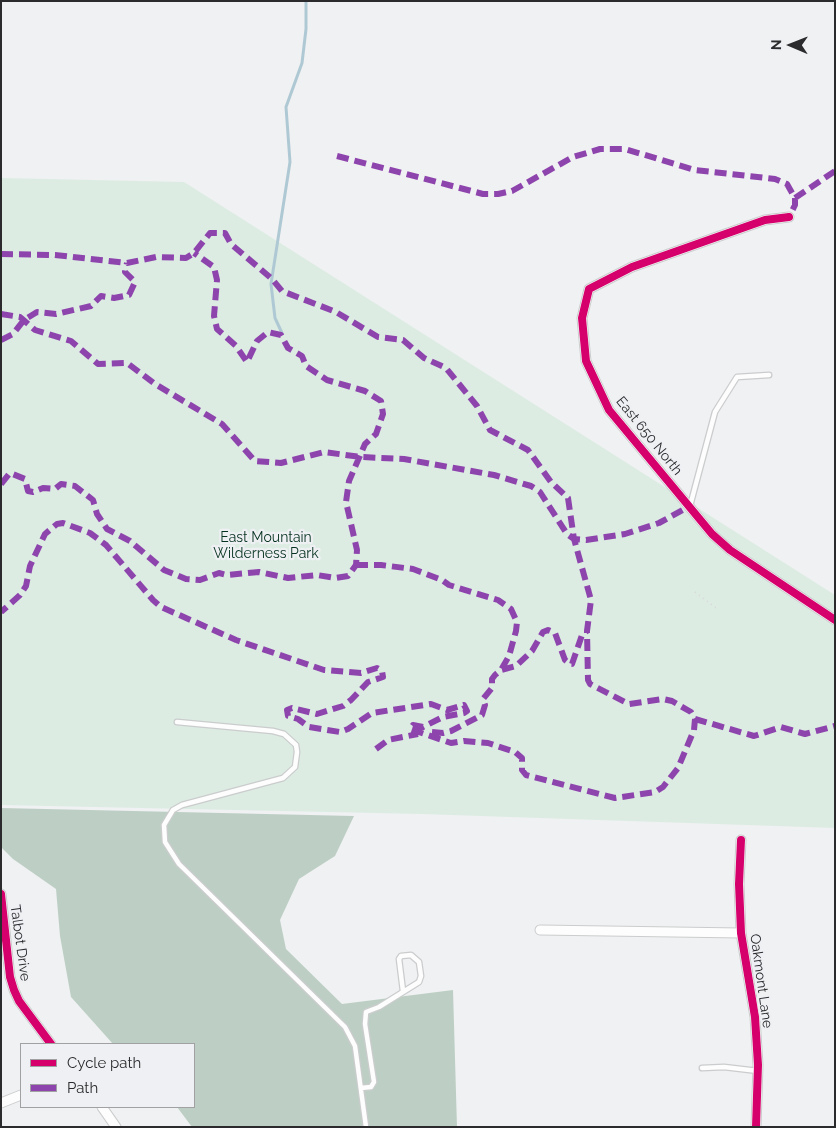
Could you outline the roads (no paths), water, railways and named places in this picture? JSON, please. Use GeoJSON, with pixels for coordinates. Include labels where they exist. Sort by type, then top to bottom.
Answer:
{"type":"FeatureCollection","features":[{"type":"Feature","properties":{"kind":"street","name":"East 650 North"},"geometry":{"type":"LineString","coordinates":[[789,217],[765,220],[632,267],[589,289],[582,318],[586,361],[609,410],[725,546],[835,620]]}},
{"type":"Feature","properties":{"kind":"street","name":"Oakmont Lane"},"geometry":{"type":"LineString","coordinates":[[741,840],[739,884],[741,933],[755,1017],[758,1071],[756,1127]]}},
{"type":"Feature","properties":{"kind":"street","name":"Talbot Drive"},"geometry":{"type":"LineString","coordinates":[[1,894],[10,977],[19,1001],[50,1043]]}},
{"type":"Feature","properties":{"kind":"street","name":"Oakmont Lane"},"geometry":{"type":"LineString","coordinates":[[540,930],[741,933]]}},
{"type":"Feature","properties":{"kind":"street"},"geometry":{"type":"LineString","coordinates":[[1,980],[10,977]]}},
{"type":"Feature","properties":{"kind":"street"},"geometry":{"type":"LineString","coordinates":[[1,1103],[20,1095]]}},
{"type":"Feature","properties":{"kind":"street"},"geometry":{"type":"LineString","coordinates":[[103,1108],[116,1127]]}},
{"type":"Feature","properties":{"kind":"lane"},"geometry":{"type":"LineString","coordinates":[[690,506],[715,412],[737,377],[769,375]]}},
{"type":"Feature","properties":{"kind":"lane"},"geometry":{"type":"LineString","coordinates":[[177,722],[273,731],[284,734],[296,745],[295,767],[282,778],[182,805],[173,810],[164,825],[165,842],[179,864],[345,1027],[355,1046],[366,1127]]}},
{"type":"Feature","properties":{"kind":"lane"},"geometry":{"type":"LineString","coordinates":[[361,1088],[371,1087],[374,1082],[365,1024],[366,1012],[379,1007],[419,982],[421,976],[419,962],[412,955],[401,956],[399,959],[403,991]]}},
{"type":"Feature","properties":{"kind":"lane"},"geometry":{"type":"LineString","coordinates":[[702,1068],[724,1066],[758,1071]]}},
{"type":"Feature","properties":{"kind":"waterway"},"geometry":{"type":"LineString","coordinates":[[282,333],[275,318],[271,284],[290,162],[286,107],[302,63],[306,29],[306,1]]}},
{"type":"Feature","properties":{"kind":"park label","name":"East Mountain Wilderness Park"},"geometry":{"type":"Point","coordinates":[266,546]}}]}
